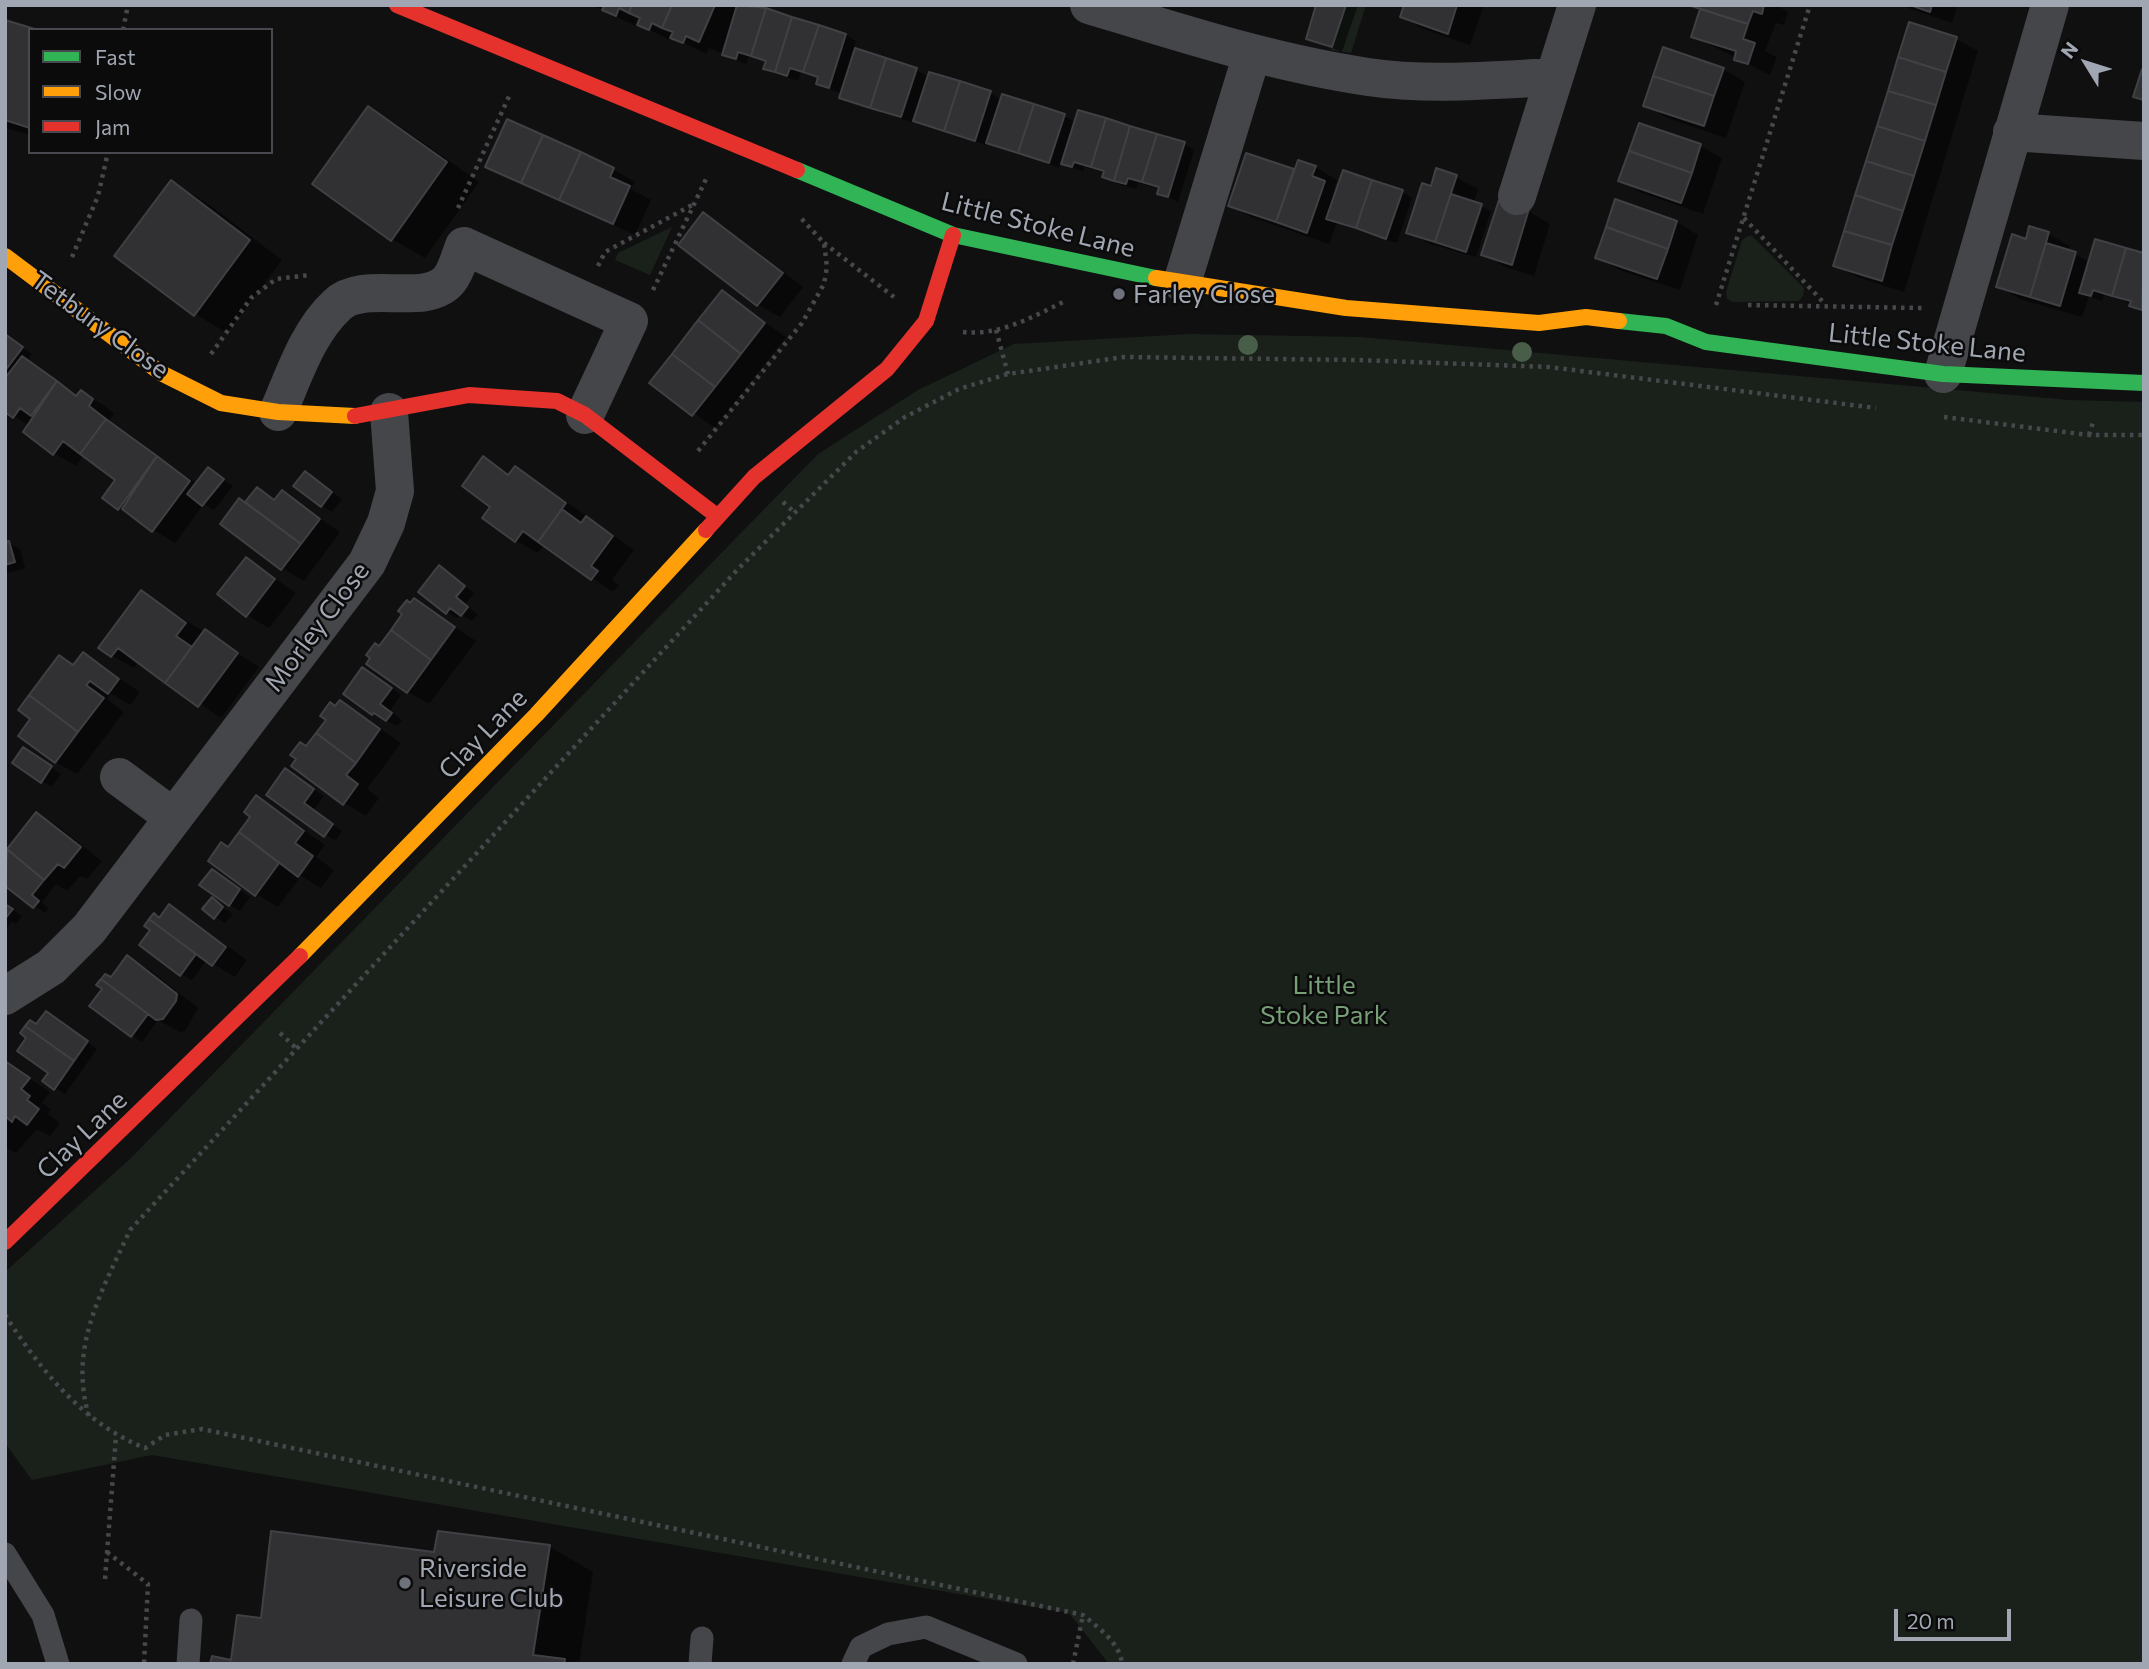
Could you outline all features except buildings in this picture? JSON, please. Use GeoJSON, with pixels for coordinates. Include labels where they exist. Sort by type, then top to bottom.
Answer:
{"type":"FeatureCollection","features":[{"type":"Feature","properties":{"kind":"street","name":"Little Stoke Lane"},"geometry":{"type":"LineString","coordinates":[[397,5],[953,235],[1182,284],[1346,308],[1539,323],[1586,317],[1666,326],[1706,342],[1942,374],[2144,383]]}},
{"type":"Feature","properties":{"kind":"street"},"geometry":{"type":"LineString","coordinates":[[1089,5],[1252,54],[1370,78],[1461,81],[1554,77]]}},
{"type":"Feature","properties":{"kind":"street"},"geometry":{"type":"LineString","coordinates":[[1517,196],[1577,5]]}},
{"type":"Feature","properties":{"kind":"street"},"geometry":{"type":"LineString","coordinates":[[1942,374],[2050,5]]}},
{"type":"Feature","properties":{"kind":"street"},"geometry":{"type":"LineString","coordinates":[[1182,284],[1252,54]]}},
{"type":"Feature","properties":{"kind":"street"},"geometry":{"type":"LineString","coordinates":[[2012,132],[2144,141]]}},
{"type":"Feature","properties":{"kind":"street","name":"Clay Lane"},"geometry":{"type":"LineString","coordinates":[[5,1242],[251,1006],[527,725],[754,477],[802,435],[887,369],[926,321],[953,235]]}},
{"type":"Feature","properties":{"kind":"street"},"geometry":{"type":"LineString","coordinates":[[278,412],[311,338],[338,303],[368,293],[414,293],[440,287],[449,280],[464,246],[629,321],[585,415]]}},
{"type":"Feature","properties":{"kind":"street","name":"Tetbury Close"},"geometry":{"type":"LineString","coordinates":[[5,256],[161,373],[221,403],[278,412],[343,417],[388,412],[469,395],[548,400],[585,415],[717,516]]}},
{"type":"Feature","properties":{"kind":"street","name":"Little Stoke Lane"},"geometry":{"type":"LineString","coordinates":[[1539,323],[1574,336]]}},
{"type":"Feature","properties":{"kind":"street","name":"Little Stoke Lane"},"geometry":{"type":"LineString","coordinates":[[1681,347],[1706,342]]}},
{"type":"Feature","properties":{"kind":"street","name":"Morley Close"},"geometry":{"type":"LineString","coordinates":[[5,996],[51,967],[89,929],[368,563],[386,523],[395,491],[388,412]]}},
{"type":"Feature","properties":{"kind":"street"},"geometry":{"type":"LineString","coordinates":[[119,777],[173,817]]}},
{"type":"Feature","properties":{"kind":"lane"},"geometry":{"type":"LineString","coordinates":[[5,1554],[43,1615],[58,1664]]}},
{"type":"Feature","properties":{"kind":"lane"},"geometry":{"type":"LineString","coordinates":[[188,1664],[191,1620]]}},
{"type":"Feature","properties":{"kind":"lane"},"geometry":{"type":"LineString","coordinates":[[853,1664],[861,1647],[888,1634],[926,1627],[1016,1664]]}},
{"type":"Feature","properties":{"kind":"lane"},"geometry":{"type":"LineString","coordinates":[[700,1664],[702,1638]]}},
{"type":"Feature","properties":{"kind":"path"},"geometry":{"type":"LineString","coordinates":[[123,28],[128,5]]}},
{"type":"Feature","properties":{"kind":"path"},"geometry":{"type":"LineString","coordinates":[[1706,342],[1810,5]]}},
{"type":"Feature","properties":{"kind":"path"},"geometry":{"type":"LineString","coordinates":[[464,246],[444,238],[527,60]]}},
{"type":"Feature","properties":{"kind":"path"},"geometry":{"type":"LineString","coordinates":[[629,321],[635,325],[725,139]]}},
{"type":"Feature","properties":{"kind":"path"},"geometry":{"type":"LineString","coordinates":[[54,292],[98,196],[108,154]]}},
{"type":"Feature","properties":{"kind":"path"},"geometry":{"type":"LineString","coordinates":[[582,298],[605,252],[695,204]]}},
{"type":"Feature","properties":{"kind":"path"},"geometry":{"type":"LineString","coordinates":[[795,211],[824,243],[926,321],[950,331],[996,330],[1025,321],[1070,299],[1085,286],[1094,265]]}},
{"type":"Feature","properties":{"kind":"path"},"geometry":{"type":"LineString","coordinates":[[1744,218],[1826,305]]}},
{"type":"Feature","properties":{"kind":"path"},"geometry":{"type":"LineString","coordinates":[[673,482],[802,323],[824,284],[827,267],[824,243]]}},
{"type":"Feature","properties":{"kind":"path"},"geometry":{"type":"LineString","coordinates":[[188,386],[251,298],[276,279],[322,274],[344,279],[368,293]]}},
{"type":"Feature","properties":{"kind":"path"},"geometry":{"type":"LineString","coordinates":[[1702,304],[1730,305]]}},
{"type":"Feature","properties":{"kind":"path"},"geometry":{"type":"LineString","coordinates":[[1743,305],[1961,309]]}},
{"type":"Feature","properties":{"kind":"path"},"geometry":{"type":"LineString","coordinates":[[996,330],[1008,374]]}},
{"type":"Feature","properties":{"kind":"path"},"geometry":{"type":"LineString","coordinates":[[89,1416],[81,1380],[81,1357],[89,1325],[130,1230],[738,569],[856,452],[926,405],[959,389],[1008,374],[1124,357],[1549,367],[1881,409]]}},
{"type":"Feature","properties":{"kind":"path"},"geometry":{"type":"LineString","coordinates":[[1936,416],[2089,435],[2144,435]]}},
{"type":"Feature","properties":{"kind":"path"},"geometry":{"type":"LineString","coordinates":[[5,1315],[37,1363],[89,1416],[116,1436],[145,1448],[165,1435],[202,1429],[1083,1615],[1101,1629],[1121,1653],[1122,1664]]}},
{"type":"Feature","properties":{"kind":"path"},"geometry":{"type":"LineString","coordinates":[[105,1579],[116,1436]]}},
{"type":"Feature","properties":{"kind":"path"},"geometry":{"type":"LineString","coordinates":[[107,1552],[148,1584],[144,1664]]}},
{"type":"Feature","properties":{"kind":"path"},"geometry":{"type":"LineString","coordinates":[[1073,1664],[1083,1615]]}},
{"type":"Feature","properties":{"kind":"green space"},"geometry":{"type":"Polygon","coordinates":[[[1345,5],[1366,5],[1351,53],[1331,50],[1345,5]]]}},
{"type":"Feature","properties":{"kind":"green space"},"geometry":{"type":"Polygon","coordinates":[[[672,227],[650,275],[615,260],[618,253],[672,227]]]}},
{"type":"Feature","properties":{"kind":"green space"},"geometry":{"type":"Polygon","coordinates":[[[1752,236],[1804,288],[1799,301],[1733,302],[1727,299],[1726,292],[1742,240],[1752,236]]]}},
{"type":"Feature","properties":{"kind":"green space","name":"Little Stoke Park"},"geometry":{"type":"Polygon","coordinates":[[[1190,334],[1360,337],[2069,400],[2144,402],[2144,1664],[1109,1664],[1069,1613],[152,1455],[32,1480],[5,1443],[5,1272],[132,1157],[818,454],[918,390],[1014,344],[1190,334]]]}},
{"type":"Feature","properties":{"kind":"traffic: fast"},"geometry":{"type":"LineString","coordinates":[[797,170],[953,235],[1156,278]]}},
{"type":"Feature","properties":{"kind":"traffic: fast"},"geometry":{"type":"LineString","coordinates":[[1619,321],[1666,326],[1706,342],[1943,374],[2144,383]]}},
{"type":"Feature","properties":{"kind":"traffic: slow"},"geometry":{"type":"LineString","coordinates":[[5,256],[161,373],[221,403],[278,412],[355,416]]}},
{"type":"Feature","properties":{"kind":"traffic: slow"},"geometry":{"type":"LineString","coordinates":[[1156,278],[1346,308],[1539,323],[1586,317],[1619,321]]}},
{"type":"Feature","properties":{"kind":"traffic: slow"},"geometry":{"type":"LineString","coordinates":[[300,956],[536,715],[706,530]]}},
{"type":"Feature","properties":{"kind":"traffic: jam"},"geometry":{"type":"LineString","coordinates":[[397,5],[797,170]]}},
{"type":"Feature","properties":{"kind":"traffic: jam"},"geometry":{"type":"LineString","coordinates":[[706,530],[754,477],[887,369],[926,321],[953,235]]}},
{"type":"Feature","properties":{"kind":"traffic: jam"},"geometry":{"type":"LineString","coordinates":[[355,416],[469,395],[557,401],[585,415],[717,516]]}},
{"type":"Feature","properties":{"kind":"traffic: jam"},"geometry":{"type":"LineString","coordinates":[[5,1242],[300,956]]}},
{"type":"Feature","properties":{"kind":"place","name":"Farley Close"},"geometry":{"type":"Point","coordinates":[1119,294]}},
{"type":"Feature","properties":{"kind":"place","name":"Riverside Leisure Club"},"geometry":{"type":"Point","coordinates":[405,1583]}}]}
